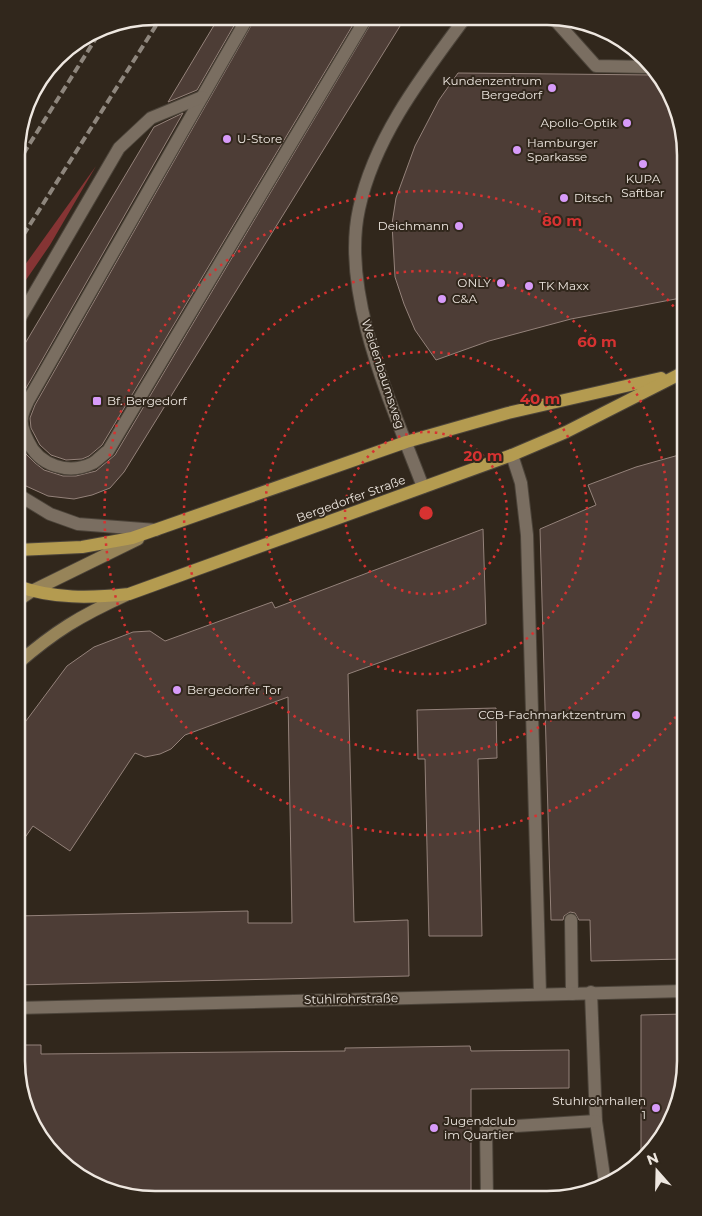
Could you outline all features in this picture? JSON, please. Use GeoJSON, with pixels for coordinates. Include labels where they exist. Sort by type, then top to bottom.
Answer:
{"type":"FeatureCollection","features":[{"type":"Feature","properties":{"kind":"main road","name":"Bergedorfer Straße"},"geometry":{"type":"LineString","coordinates":[[25,550],[91,546],[132,538],[406,442],[508,413],[677,375]]}},
{"type":"Feature","properties":{"kind":"main road","name":"Bergedorfer Straße"},"geometry":{"type":"LineString","coordinates":[[25,589],[74,598],[129,594],[512,454],[566,432],[677,376]]}},
{"type":"Feature","properties":{"kind":"main road"},"geometry":{"type":"LineString","coordinates":[[25,596],[156,530]]}},
{"type":"Feature","properties":{"kind":"main road"},"geometry":{"type":"LineString","coordinates":[[25,657],[68,623],[129,594]]}},
{"type":"Feature","properties":{"kind":"street"},"geometry":{"type":"LineString","coordinates":[[25,408],[243,25]]}},
{"type":"Feature","properties":{"kind":"street"},"geometry":{"type":"LineString","coordinates":[[25,434],[40,459],[55,467],[74,469],[93,463],[108,450],[362,25]]}},
{"type":"Feature","properties":{"kind":"street","name":"Weidenbaumsweg"},"geometry":{"type":"LineString","coordinates":[[423,487],[366,330],[358,286],[355,249],[358,216],[374,165],[395,122],[433,62],[460,25]]}},
{"type":"Feature","properties":{"kind":"street"},"geometry":{"type":"LineString","coordinates":[[560,26],[597,70],[643,67]]}},
{"type":"Feature","properties":{"kind":"street"},"geometry":{"type":"LineString","coordinates":[[25,308],[119,148],[151,118],[202,97]]}},
{"type":"Feature","properties":{"kind":"street"},"geometry":{"type":"LineString","coordinates":[[512,454],[521,483],[527,535],[540,994]]}},
{"type":"Feature","properties":{"kind":"street"},"geometry":{"type":"LineString","coordinates":[[25,499],[50,514],[70,522],[96,526],[156,530]]}},
{"type":"Feature","properties":{"kind":"street"},"geometry":{"type":"LineString","coordinates":[[571,920],[572,994]]}},
{"type":"Feature","properties":{"kind":"street","name":"Stuhlrohrstraße"},"geometry":{"type":"LineString","coordinates":[[25,1008],[677,991]]}},
{"type":"Feature","properties":{"kind":"street"},"geometry":{"type":"LineString","coordinates":[[591,992],[596,1121],[604,1178]]}},
{"type":"Feature","properties":{"kind":"street"},"geometry":{"type":"LineString","coordinates":[[487,1191],[486,1128],[596,1121]]}},
{"type":"Feature","properties":{"kind":"shaded area"},"geometry":{"type":"Polygon","coordinates":[[[96,166],[50,245],[25,281],[25,265],[96,166]]]}},
{"type":"Feature","properties":{"kind":"building"},"geometry":{"type":"Polygon","coordinates":[[[214,25],[234,25],[197,90],[168,102],[214,25]]]}},
{"type":"Feature","properties":{"kind":"building"},"geometry":{"type":"Polygon","coordinates":[[[251,25],[353,25],[102,445],[89,456],[82,459],[66,460],[51,455],[40,445],[31,428],[30,418],[35,405],[251,25]]]}},
{"type":"Feature","properties":{"kind":"building"},"geometry":{"type":"Polygon","coordinates":[[[370,25],[401,25],[124,472],[110,488],[74,499],[48,496],[25,485],[25,452],[44,470],[63,476],[76,476],[96,471],[115,455],[370,25]]]}},
{"type":"Feature","properties":{"kind":"building"},"geometry":{"type":"Polygon","coordinates":[[[458,73],[649,75],[660,90],[667,105],[673,122],[677,147],[677,299],[571,319],[489,341],[436,360],[415,330],[395,277],[392,224],[396,198],[415,146],[439,100],[458,73]]]}},
{"type":"Feature","properties":{"kind":"building"},"geometry":{"type":"Polygon","coordinates":[[[183,113],[25,390],[25,344],[154,127],[183,113]]]}},
{"type":"Feature","properties":{"kind":"building","name":"CCB-Fachmarktzentrum"},"geometry":{"type":"Polygon","coordinates":[[[677,456],[677,959],[591,961],[590,920],[579,920],[575,913],[570,912],[564,916],[563,920],[551,920],[540,529],[596,505],[588,485],[636,467],[677,456]]]}},
{"type":"Feature","properties":{"kind":"building"},"geometry":{"type":"Polygon","coordinates":[[[483,529],[486,624],[348,674],[354,922],[408,920],[409,976],[25,985],[25,916],[248,911],[248,923],[292,923],[288,697],[185,735],[171,749],[160,754],[145,757],[135,753],[70,851],[33,826],[25,838],[25,722],[67,666],[94,647],[133,632],[150,631],[165,641],[272,602],[275,608],[483,529]]]}},
{"type":"Feature","properties":{"kind":"building"},"geometry":{"type":"Polygon","coordinates":[[[496,708],[497,758],[478,759],[482,936],[429,936],[425,759],[418,759],[417,710],[496,708]]]}},
{"type":"Feature","properties":{"kind":"building","name":"Stuhlrohrhallen 1"},"geometry":{"type":"Polygon","coordinates":[[[677,1014],[677,1069],[670,1103],[655,1133],[646,1146],[641,1146],[641,1015],[677,1014]]]}},
{"type":"Feature","properties":{"kind":"building"},"geometry":{"type":"Polygon","coordinates":[[[25,1045],[41,1045],[41,1054],[345,1051],[345,1048],[470,1046],[471,1051],[569,1050],[569,1088],[471,1089],[471,1191],[138,1190],[122,1187],[90,1174],[63,1153],[52,1140],[42,1126],[29,1094],[25,1069],[25,1045]]]}},
{"type":"Feature","properties":{"kind":"railway"},"geometry":{"type":"LineString","coordinates":[[25,232],[156,25]]}},
{"type":"Feature","properties":{"kind":"railway"},"geometry":{"type":"LineString","coordinates":[[25,151],[95,39]]}},
{"type":"Feature","properties":{"kind":"place","name":"Kundenzentrum Bergedorf"},"geometry":{"type":"Point","coordinates":[552,88]}},
{"type":"Feature","properties":{"kind":"place","name":"Apollo-Optik"},"geometry":{"type":"Point","coordinates":[627,123]}},
{"type":"Feature","properties":{"kind":"place","name":"U-Store"},"geometry":{"type":"Point","coordinates":[227,139]}},
{"type":"Feature","properties":{"kind":"place","name":"Hamburger Sparkasse"},"geometry":{"type":"Point","coordinates":[517,150]}},
{"type":"Feature","properties":{"kind":"place","name":"KUPA Saftbar"},"geometry":{"type":"Point","coordinates":[643,164]}},
{"type":"Feature","properties":{"kind":"place","name":"Ditsch"},"geometry":{"type":"Point","coordinates":[564,198]}},
{"type":"Feature","properties":{"kind":"place","name":"Deichmann"},"geometry":{"type":"Point","coordinates":[459,226]}},
{"type":"Feature","properties":{"kind":"place","name":"ONLY"},"geometry":{"type":"Point","coordinates":[501,283]}},
{"type":"Feature","properties":{"kind":"place","name":"TK Maxx"},"geometry":{"type":"Point","coordinates":[529,286]}},
{"type":"Feature","properties":{"kind":"place","name":"C&A"},"geometry":{"type":"Point","coordinates":[442,299]}},
{"type":"Feature","properties":{"kind":"place","name":"Bf. Bergedorf"},"geometry":{"type":"Point","coordinates":[97,401]}},
{"type":"Feature","properties":{"kind":"place","name":"Bergedorfer Tor"},"geometry":{"type":"Point","coordinates":[177,690]}},
{"type":"Feature","properties":{"kind":"place","name":"CCB-Fachmarktzentrum"},"geometry":{"type":"Point","coordinates":[636,715]}},
{"type":"Feature","properties":{"kind":"place","name":"Stuhlrohrhallen 1"},"geometry":{"type":"Point","coordinates":[656,1108]}},
{"type":"Feature","properties":{"kind":"place","name":"Jugendclub im Quartier"},"geometry":{"type":"Point","coordinates":[434,1128]}}]}
